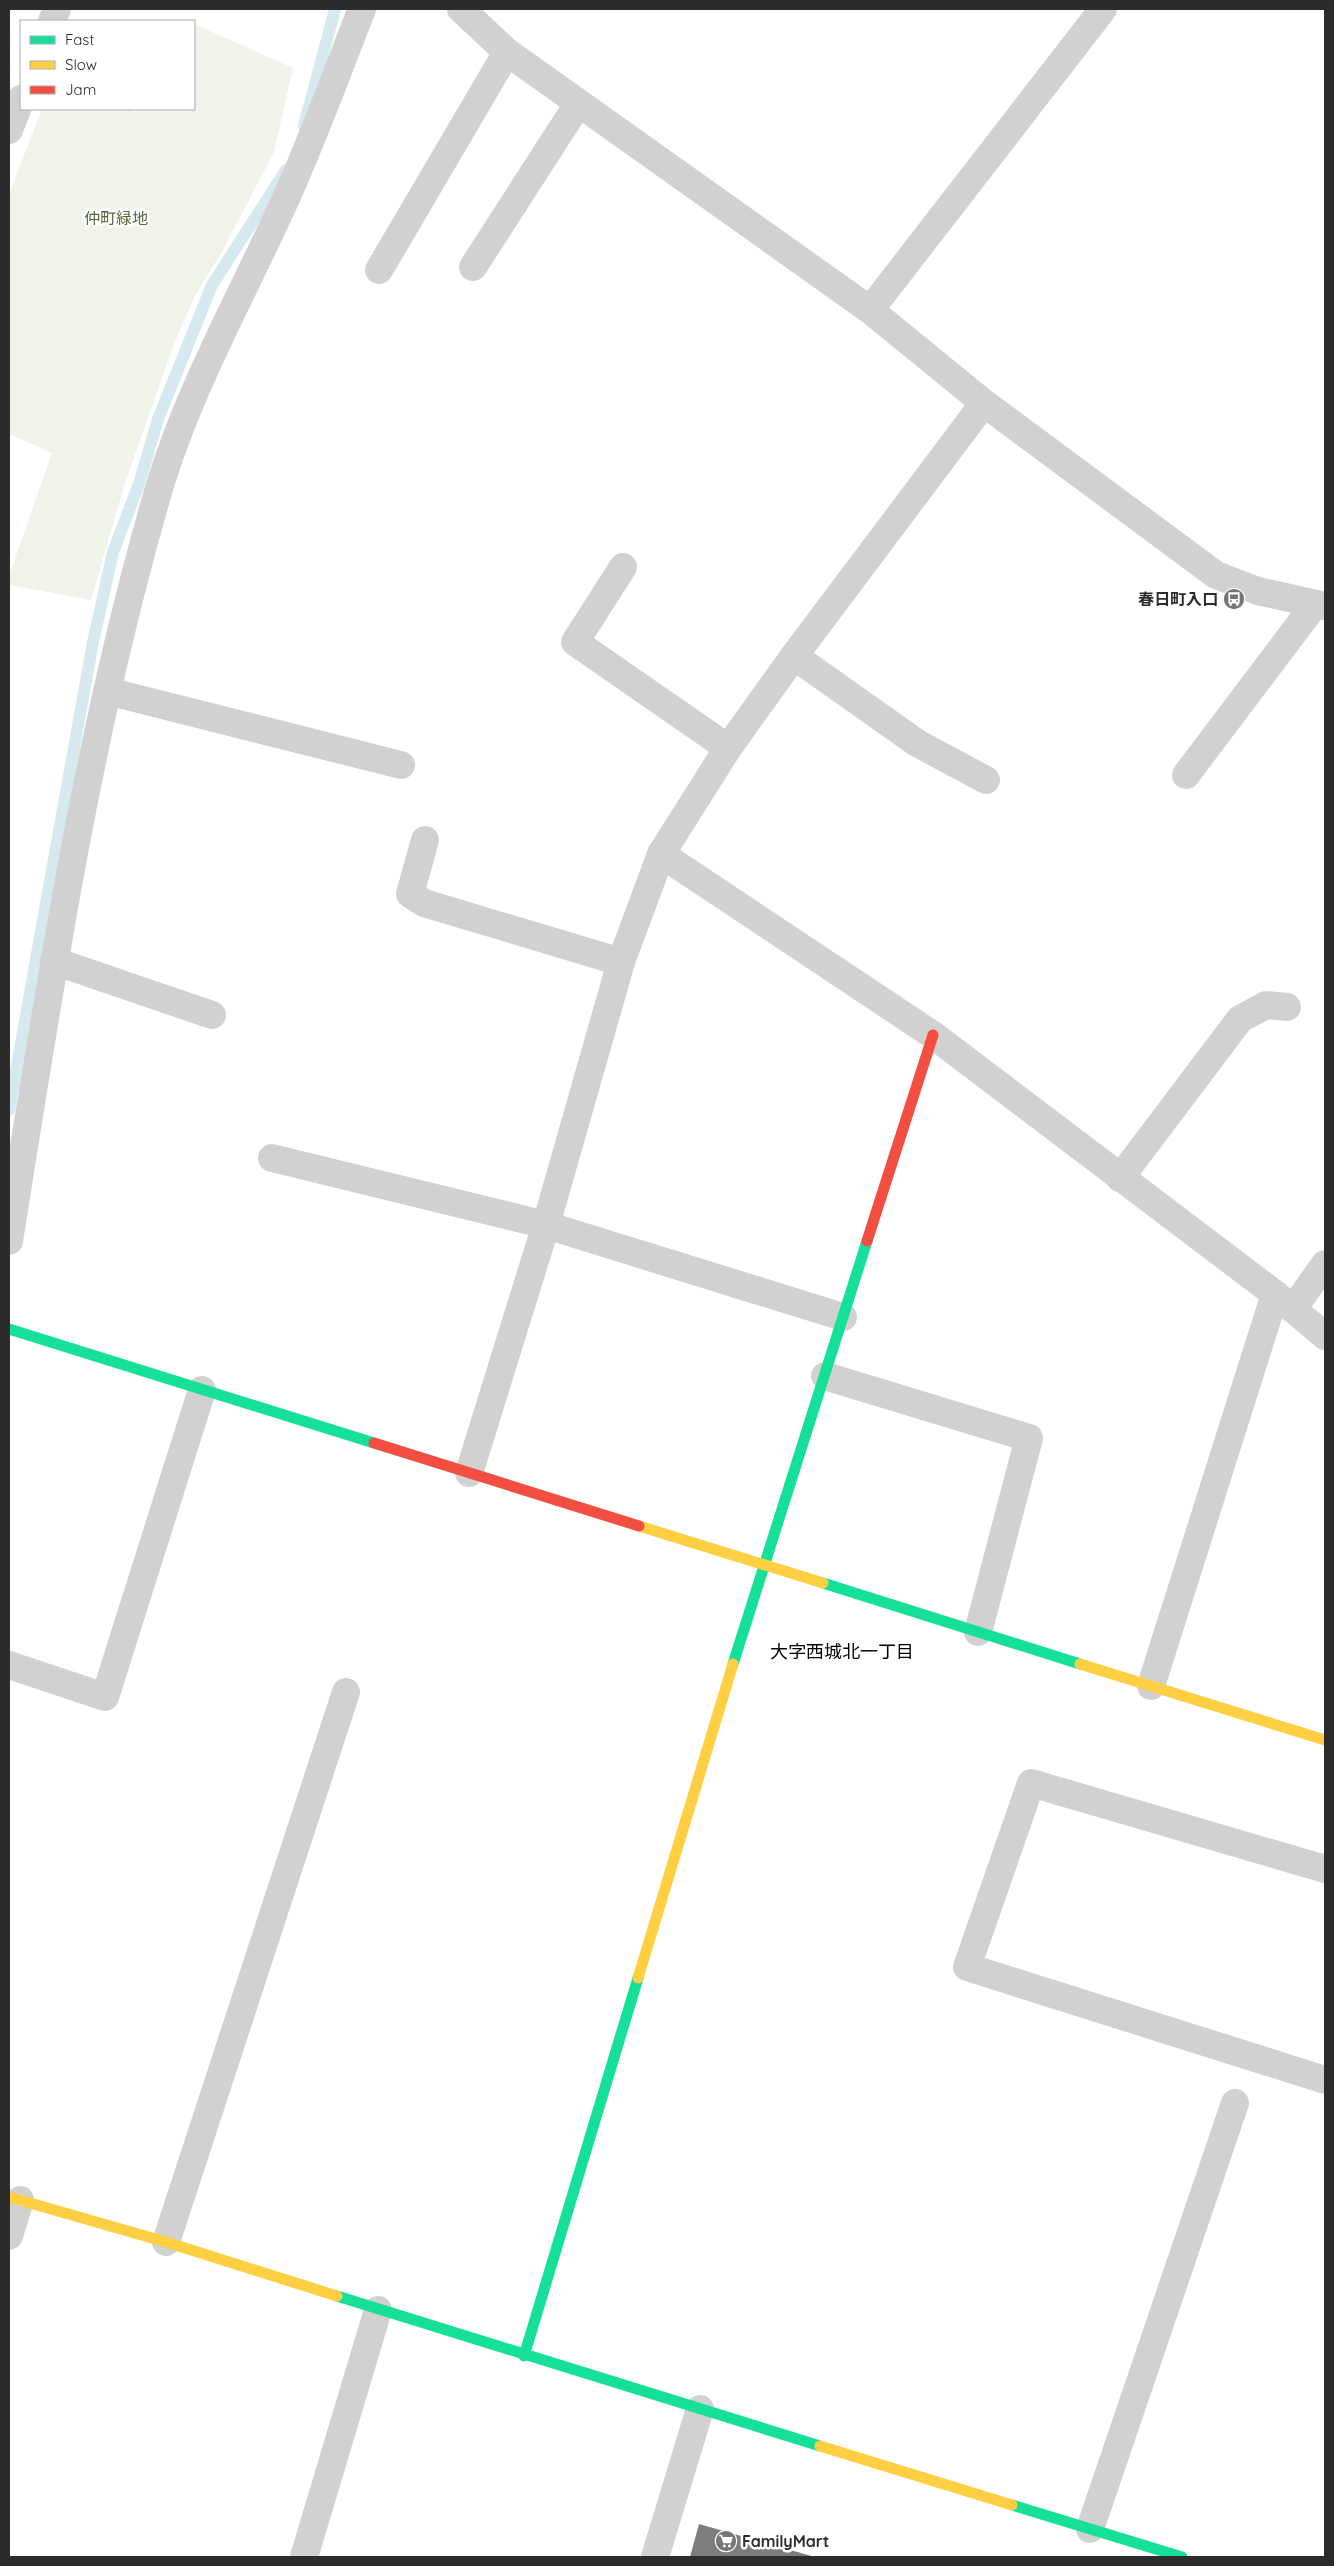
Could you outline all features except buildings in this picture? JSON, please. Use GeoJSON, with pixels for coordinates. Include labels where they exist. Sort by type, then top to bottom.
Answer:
{"type":"FeatureCollection","features":[{"type":"Feature","properties":{"kind":"street"},"geometry":{"type":"LineString","coordinates":[[9,1241],[54,962],[107,691],[159,490],[184,420],[306,154],[362,9]]}},
{"type":"Feature","properties":{"kind":"street"},"geometry":{"type":"LineString","coordinates":[[870,310],[1102,9]]}},
{"type":"Feature","properties":{"kind":"street"},"geometry":{"type":"LineString","coordinates":[[463,10],[507,52],[870,310],[984,403],[1216,575],[1258,591],[1320,605],[1186,775]]}},
{"type":"Feature","properties":{"kind":"street"},"geometry":{"type":"LineString","coordinates":[[379,270],[507,52]]}},
{"type":"Feature","properties":{"kind":"street"},"geometry":{"type":"LineString","coordinates":[[9,130],[20,102]]}},
{"type":"Feature","properties":{"kind":"street"},"geometry":{"type":"LineString","coordinates":[[472,268],[578,104]]}},
{"type":"Feature","properties":{"kind":"street"},"geometry":{"type":"LineString","coordinates":[[469,1473],[546,1225],[621,962],[662,854],[728,748],[794,656],[984,403]]}},
{"type":"Feature","properties":{"kind":"street"},"geometry":{"type":"LineString","coordinates":[[623,567],[575,642],[728,748]]}},
{"type":"Feature","properties":{"kind":"street"},"geometry":{"type":"LineString","coordinates":[[794,656],[917,744],[986,780]]}},
{"type":"Feature","properties":{"kind":"street"},"geometry":{"type":"LineString","coordinates":[[107,691],[401,765]]}},
{"type":"Feature","properties":{"kind":"street"},"geometry":{"type":"LineString","coordinates":[[425,840],[410,894],[424,903],[621,962]]}},
{"type":"Feature","properties":{"kind":"street"},"geometry":{"type":"LineString","coordinates":[[662,854],[933,1035],[1284,1301],[1325,1336]]}},
{"type":"Feature","properties":{"kind":"street"},"geometry":{"type":"LineString","coordinates":[[54,962],[212,1015]]}},
{"type":"Feature","properties":{"kind":"street"},"geometry":{"type":"LineString","coordinates":[[1120,1178],[1240,1019],[1266,1005],[1288,1007]]}},
{"type":"Feature","properties":{"kind":"street"},"geometry":{"type":"LineString","coordinates":[[524,2356],[763,1565],[933,1035]]}},
{"type":"Feature","properties":{"kind":"street"},"geometry":{"type":"LineString","coordinates":[[272,1158],[546,1225],[843,1317]]}},
{"type":"Feature","properties":{"kind":"street"},"geometry":{"type":"LineString","coordinates":[[1151,1686],[1284,1301],[1325,1264]]}},
{"type":"Feature","properties":{"kind":"street"},"geometry":{"type":"LineString","coordinates":[[9,1328],[202,1390],[1325,1740]]}},
{"type":"Feature","properties":{"kind":"street"},"geometry":{"type":"LineString","coordinates":[[825,1376],[1029,1438],[978,1632]]}},
{"type":"Feature","properties":{"kind":"street"},"geometry":{"type":"LineString","coordinates":[[9,1665],[105,1697],[202,1390]]}},
{"type":"Feature","properties":{"kind":"street"},"geometry":{"type":"LineString","coordinates":[[166,2242],[346,1692]]}},
{"type":"Feature","properties":{"kind":"street"},"geometry":{"type":"LineString","coordinates":[[1325,1869],[1031,1783],[967,1967],[1325,2080]]}},
{"type":"Feature","properties":{"kind":"street"},"geometry":{"type":"LineString","coordinates":[[1090,2529],[1235,2103]]}},
{"type":"Feature","properties":{"kind":"street"},"geometry":{"type":"LineString","coordinates":[[9,2236],[14,2199],[166,2242],[524,2356],[1182,2557]]}},
{"type":"Feature","properties":{"kind":"street"},"geometry":{"type":"LineString","coordinates":[[304,2557],[378,2310]]}},
{"type":"Feature","properties":{"kind":"street"},"geometry":{"type":"LineString","coordinates":[[655,2557],[700,2409]]}},
{"type":"Feature","properties":{"kind":"green space","name":"仲町緑地"},"geometry":{"type":"Polygon","coordinates":[[[195,24],[293,68],[274,152],[224,248],[195,296],[175,341],[125,483],[91,600],[9,585],[9,576],[52,453],[9,434],[9,194],[42,110],[132,110],[136,112],[137,110],[195,110],[195,24]]]}},
{"type":"Feature","properties":{"kind":"waterway"},"geometry":{"type":"LineString","coordinates":[[304,126],[335,9]]}},
{"type":"Feature","properties":{"kind":"waterway"},"geometry":{"type":"LineString","coordinates":[[9,1110],[93,642],[113,552],[139,484],[158,419],[212,285],[286,170]]}},
{"type":"Feature","properties":{"kind":"traffic: fast"},"geometry":{"type":"LineString","coordinates":[[733,1664],[867,1241]]}},
{"type":"Feature","properties":{"kind":"traffic: fast"},"geometry":{"type":"LineString","coordinates":[[9,1329],[374,1443]]}},
{"type":"Feature","properties":{"kind":"traffic: fast"},"geometry":{"type":"LineString","coordinates":[[823,1583],[1080,1664]]}},
{"type":"Feature","properties":{"kind":"traffic: fast"},"geometry":{"type":"LineString","coordinates":[[524,2356],[638,1978]]}},
{"type":"Feature","properties":{"kind":"traffic: fast"},"geometry":{"type":"LineString","coordinates":[[337,2296],[820,2446]]}},
{"type":"Feature","properties":{"kind":"traffic: fast"},"geometry":{"type":"LineString","coordinates":[[1012,2505],[1182,2557]]}},
{"type":"Feature","properties":{"kind":"traffic: slow"},"geometry":{"type":"LineString","coordinates":[[639,1526],[823,1583]]}},
{"type":"Feature","properties":{"kind":"traffic: slow"},"geometry":{"type":"LineString","coordinates":[[638,1978],[733,1664]]}},
{"type":"Feature","properties":{"kind":"traffic: slow"},"geometry":{"type":"LineString","coordinates":[[1080,1664],[1325,1740]]}},
{"type":"Feature","properties":{"kind":"traffic: slow"},"geometry":{"type":"LineString","coordinates":[[9,2197],[166,2242],[337,2296]]}},
{"type":"Feature","properties":{"kind":"traffic: slow"},"geometry":{"type":"LineString","coordinates":[[820,2446],[1012,2505]]}},
{"type":"Feature","properties":{"kind":"traffic: jam"},"geometry":{"type":"LineString","coordinates":[[867,1241],[933,1035]]}},
{"type":"Feature","properties":{"kind":"traffic: jam"},"geometry":{"type":"LineString","coordinates":[[374,1443],[639,1526]]}},
{"type":"Feature","properties":{"kind":"place","name":"春日町入口"},"geometry":{"type":"Point","coordinates":[1234,599]}},
{"type":"Feature","properties":{"kind":"place","name":"FamilyMart"},"geometry":{"type":"Point","coordinates":[726,2541]}},
{"type":"Feature","properties":{"kind":"district","name":"大字西城北一丁目"},"geometry":{"type":"Point","coordinates":[842,1651]}}]}
